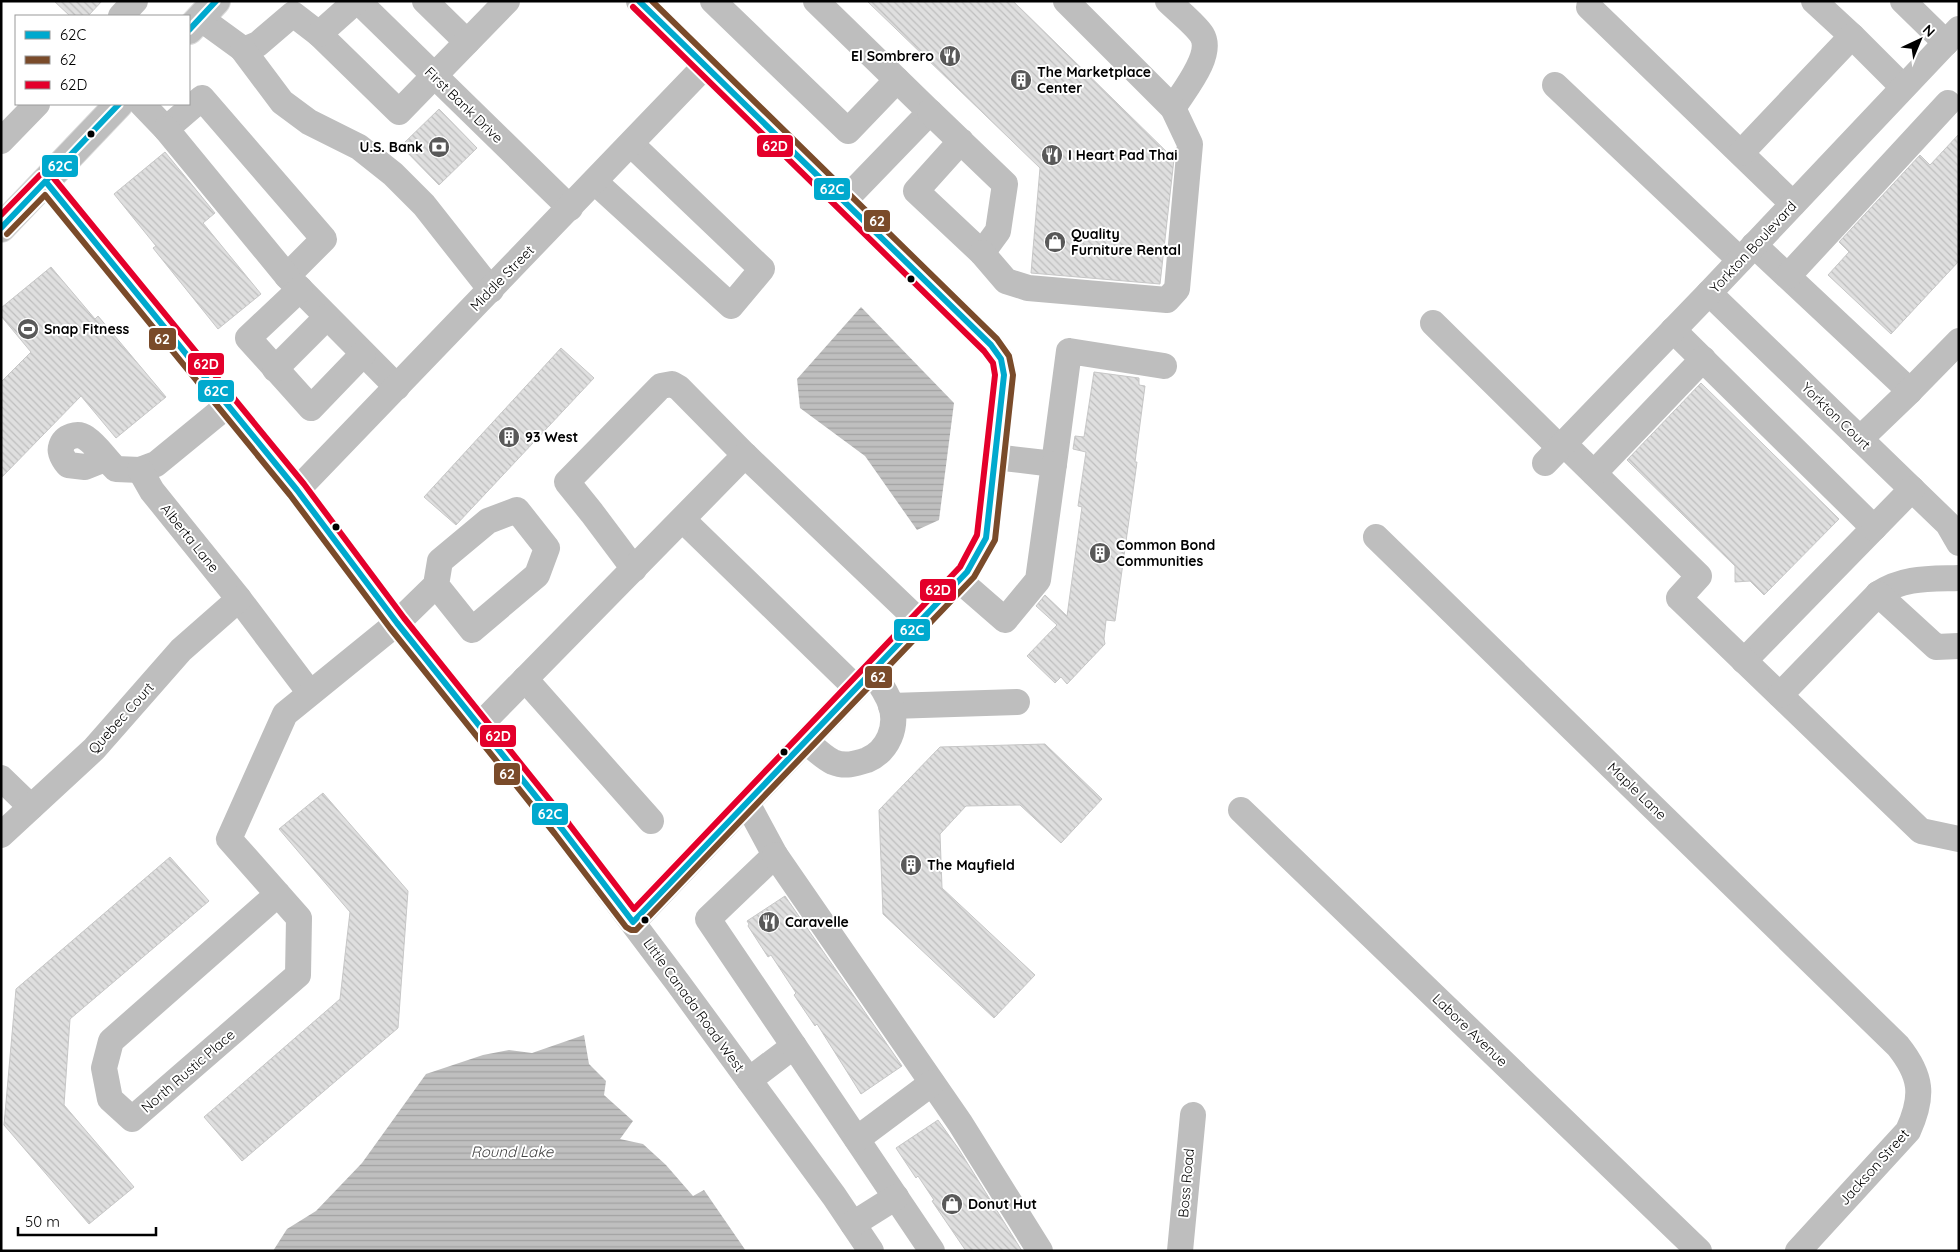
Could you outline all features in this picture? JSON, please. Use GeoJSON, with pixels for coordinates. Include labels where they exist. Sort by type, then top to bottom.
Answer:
{"type":"FeatureCollection","features":[{"type":"Feature","properties":{"kind":"main road"},"geometry":{"type":"LineString","coordinates":[[1,228],[118,105]]}},
{"type":"Feature","properties":{"kind":"street"},"geometry":{"type":"LineString","coordinates":[[122,15],[135,1]]}},
{"type":"Feature","properties":{"kind":"street"},"geometry":{"type":"LineString","coordinates":[[319,34],[357,1]]}},
{"type":"Feature","properties":{"kind":"street","name":"First Bank Drive"},"geometry":{"type":"LineString","coordinates":[[357,1],[570,208]]}},
{"type":"Feature","properties":{"kind":"street"},"geometry":{"type":"LineString","coordinates":[[425,1],[467,42]]}},
{"type":"Feature","properties":{"kind":"street"},"geometry":{"type":"LineString","coordinates":[[243,50],[258,44],[293,14],[319,34],[399,112],[508,1]]}},
{"type":"Feature","properties":{"kind":"street"},"geometry":{"type":"LineString","coordinates":[[633,922],[967,572],[986,538],[1004,375],[1001,359],[996,351],[639,1]]}},
{"type":"Feature","properties":{"kind":"street"},"geometry":{"type":"LineString","coordinates":[[714,1],[848,131],[898,80]]}},
{"type":"Feature","properties":{"kind":"street"},"geometry":{"type":"LineString","coordinates":[[816,1],[1005,184],[998,231],[982,253]]}},
{"type":"Feature","properties":{"kind":"street"},"geometry":{"type":"LineString","coordinates":[[961,141],[916,191],[982,253],[1006,281],[1028,288],[1167,300],[1176,289],[1190,144],[1173,108],[1066,1]]}},
{"type":"Feature","properties":{"kind":"street"},"geometry":{"type":"LineString","coordinates":[[1168,1],[1202,34],[1206,47],[1202,61],[1173,108]]}},
{"type":"Feature","properties":{"kind":"street"},"geometry":{"type":"LineString","coordinates":[[1788,276],[1954,108],[1910,80],[1852,36],[1814,1]]}},
{"type":"Feature","properties":{"kind":"street"},"geometry":{"type":"LineString","coordinates":[[1911,4],[1952,36]]}},
{"type":"Feature","properties":{"kind":"street"},"geometry":{"type":"LineString","coordinates":[[1590,7],[1793,204]]}},
{"type":"Feature","properties":{"kind":"street"},"geometry":{"type":"LineString","coordinates":[[202,16],[243,50],[282,102],[309,122],[359,147],[393,174],[424,205],[491,290]]}},
{"type":"Feature","properties":{"kind":"street"},"geometry":{"type":"LineString","coordinates":[[1741,153],[1852,36]]}},
{"type":"Feature","properties":{"kind":"street","name":"Yorkton Boulevard"},"geometry":{"type":"LineString","coordinates":[[1556,452],[1952,36]]}},
{"type":"Feature","properties":{"kind":"street","name":"Middle Street"},"geometry":{"type":"LineString","coordinates":[[298,490],[705,66]]}},
{"type":"Feature","properties":{"kind":"street"},"geometry":{"type":"LineString","coordinates":[[1555,85],[1747,253],[1788,276],[1910,391]]}},
{"type":"Feature","properties":{"kind":"street"},"geometry":{"type":"LineString","coordinates":[[166,129],[202,98],[324,239],[294,282],[248,338],[311,408],[363,354]]}},
{"type":"Feature","properties":{"kind":"street"},"geometry":{"type":"LineString","coordinates":[[1,141],[36,105]]}},
{"type":"Feature","properties":{"kind":"street"},"geometry":{"type":"LineString","coordinates":[[143,105],[166,129],[294,282],[397,387]]}},
{"type":"Feature","properties":{"kind":"street"},"geometry":{"type":"LineString","coordinates":[[844,201],[930,112]]}},
{"type":"Feature","properties":{"kind":"street"},"geometry":{"type":"LineString","coordinates":[[595,182],[731,306],[762,269],[631,144]]}},
{"type":"Feature","properties":{"kind":"street","name":"Little Canada Road West"},"geometry":{"type":"LineString","coordinates":[[46,182],[298,490],[397,623],[562,829],[750,1080],[834,1196],[871,1251]]}},
{"type":"Feature","properties":{"kind":"street","name":"Yorkton Court"},"geometry":{"type":"LineString","coordinates":[[1709,293],[1948,524],[1959,543]]}},
{"type":"Feature","properties":{"kind":"street"},"geometry":{"type":"LineString","coordinates":[[276,368],[327,317]]}},
{"type":"Feature","properties":{"kind":"street"},"geometry":{"type":"LineString","coordinates":[[1433,323],[1556,452],[1594,473],[1699,576],[1679,598],[1921,831],[1959,839]]}},
{"type":"Feature","properties":{"kind":"street"},"geometry":{"type":"LineString","coordinates":[[1673,330],[1874,528]]}},
{"type":"Feature","properties":{"kind":"street"},"geometry":{"type":"LineString","coordinates":[[1860,439],[1959,340]]}},
{"type":"Feature","properties":{"kind":"street"},"geometry":{"type":"LineString","coordinates":[[959,580],[1005,620],[1038,580],[1069,351],[1164,366]]}},
{"type":"Feature","properties":{"kind":"street"},"geometry":{"type":"LineString","coordinates":[[1594,473],[1703,360]]}},
{"type":"Feature","properties":{"kind":"street"},"geometry":{"type":"LineString","coordinates":[[634,569],[592,512],[567,482],[661,386],[672,384],[679,388],[745,456],[920,622]]}},
{"type":"Feature","properties":{"kind":"street"},"geometry":{"type":"LineString","coordinates":[[105,459],[116,469],[140,470],[156,464],[228,405]]}},
{"type":"Feature","properties":{"kind":"street"},"geometry":{"type":"LineString","coordinates":[[479,726],[745,456]]}},
{"type":"Feature","properties":{"kind":"street"},"geometry":{"type":"LineString","coordinates":[[995,457],[1054,464]]}},
{"type":"Feature","properties":{"kind":"street","name":"Alberta Lane"},"geometry":{"type":"LineString","coordinates":[[140,470],[152,491],[239,599],[310,693]]}},
{"type":"Feature","properties":{"kind":"street"},"geometry":{"type":"LineString","coordinates":[[1744,661],[1912,489]]}},
{"type":"Feature","properties":{"kind":"street"},"geometry":{"type":"LineString","coordinates":[[517,510],[548,548],[537,575],[472,630],[436,584],[440,561],[488,521],[517,510]]}},
{"type":"Feature","properties":{"kind":"street"},"geometry":{"type":"LineString","coordinates":[[682,520],[864,680],[884,691],[891,706],[894,725],[884,748],[871,758],[847,766],[832,762],[806,741]]}},
{"type":"Feature","properties":{"kind":"street","name":"Maple Lane"},"geometry":{"type":"LineString","coordinates":[[1376,537],[1898,1046]]}},
{"type":"Feature","properties":{"kind":"street"},"geometry":{"type":"LineString","coordinates":[[1780,695],[1878,594],[1891,586],[1906,581],[1959,578]]}},
{"type":"Feature","properties":{"kind":"street","name":"North Rustic Place"},"geometry":{"type":"LineString","coordinates":[[278,894],[111,1041],[104,1068],[110,1099],[132,1119],[298,975],[299,918],[278,894],[229,838],[285,714],[397,623],[436,584]]}},
{"type":"Feature","properties":{"kind":"street"},"geometry":{"type":"LineString","coordinates":[[1878,594],[1936,647],[1959,646]]}},
{"type":"Feature","properties":{"kind":"street","name":"Quebec Court"},"geometry":{"type":"LineString","coordinates":[[1,835],[94,749],[181,650],[239,599]]}},
{"type":"Feature","properties":{"kind":"street"},"geometry":{"type":"LineString","coordinates":[[525,679],[651,822]]}},
{"type":"Feature","properties":{"kind":"street"},"geometry":{"type":"LineString","coordinates":[[891,706],[1017,702]]}},
{"type":"Feature","properties":{"kind":"street"},"geometry":{"type":"LineString","coordinates":[[1,778],[31,807]]}},
{"type":"Feature","properties":{"kind":"street"},"geometry":{"type":"LineString","coordinates":[[747,803],[775,855],[960,1124],[1040,1251]]}},
{"type":"Feature","properties":{"kind":"street","name":"Labore Avenue"},"geometry":{"type":"LineString","coordinates":[[1241,810],[1699,1251]]}},
{"type":"Feature","properties":{"kind":"street"},"geometry":{"type":"LineString","coordinates":[[775,855],[708,919],[932,1251]]}},
{"type":"Feature","properties":{"kind":"street"},"geometry":{"type":"LineString","coordinates":[[750,1080],[794,1046]]}},
{"type":"Feature","properties":{"kind":"street","name":"Jackson Street"},"geometry":{"type":"LineString","coordinates":[[1798,1251],[1908,1132],[1916,1113],[1919,1093],[1910,1061],[1898,1046]]}},
{"type":"Feature","properties":{"kind":"street"},"geometry":{"type":"LineString","coordinates":[[856,1138],[932,1083]]}},
{"type":"Feature","properties":{"kind":"street","name":"Boss Road"},"geometry":{"type":"LineString","coordinates":[[1180,1251],[1193,1115]]}},
{"type":"Feature","properties":{"kind":"street"},"geometry":{"type":"LineString","coordinates":[[852,1224],[896,1197]]}},
{"type":"Feature","properties":{"kind":"water"},"geometry":{"type":"Polygon","coordinates":[[[861,307],[954,403],[939,520],[917,530],[865,456],[800,408],[797,379],[861,307]]]}},
{"type":"Feature","properties":{"kind":"water","name":"Round Lake"},"geometry":{"type":"Polygon","coordinates":[[[584,1035],[589,1064],[606,1081],[604,1095],[633,1121],[620,1139],[643,1144],[666,1165],[693,1196],[704,1190],[746,1251],[273,1251],[287,1229],[316,1211],[362,1163],[426,1074],[483,1055],[509,1050],[532,1053],[584,1035]]]}},
{"type":"Feature","properties":{"kind":"building"},"geometry":{"type":"Polygon","coordinates":[[[54,1],[102,1],[89,15],[69,15],[54,1]]]}},
{"type":"Feature","properties":{"kind":"building","name":"The Marketplace Center"},"geometry":{"type":"Polygon","coordinates":[[[867,1],[1013,1],[1174,159],[1160,284],[1031,273],[1040,168],[867,1]]]}},
{"type":"Feature","properties":{"kind":"building","name":"U.S. Bank"},"geometry":{"type":"Polygon","coordinates":[[[439,109],[477,148],[439,185],[401,146],[439,109]]]}},
{"type":"Feature","properties":{"kind":"building"},"geometry":{"type":"Polygon","coordinates":[[[1959,134],[1959,261],[1891,334],[1828,275],[1849,252],[1839,242],[1920,155],[1930,165],[1959,134]]]}},
{"type":"Feature","properties":{"kind":"building"},"geometry":{"type":"Polygon","coordinates":[[[165,152],[215,213],[203,223],[261,294],[218,329],[153,248],[156,246],[114,194],[165,152]]]}},
{"type":"Feature","properties":{"kind":"building"},"geometry":{"type":"Polygon","coordinates":[[[51,267],[95,319],[98,316],[166,397],[116,438],[81,396],[1,478],[1,382],[31,352],[1,316],[1,308],[51,267]]]}},
{"type":"Feature","properties":{"kind":"building","name":"93 West"},"geometry":{"type":"Polygon","coordinates":[[[561,348],[594,378],[456,525],[424,497],[561,348]]]}},
{"type":"Feature","properties":{"kind":"building","name":"Common Bond Communities"},"geometry":{"type":"Polygon","coordinates":[[[1094,372],[1139,378],[1139,385],[1145,386],[1135,462],[1137,462],[1115,621],[1106,620],[1105,644],[1067,684],[1061,677],[1055,683],[1027,656],[1057,625],[1036,606],[1045,595],[1067,616],[1082,507],[1078,506],[1086,452],[1073,449],[1075,436],[1084,437],[1094,372]]]}},
{"type":"Feature","properties":{"kind":"building"},"geometry":{"type":"Polygon","coordinates":[[[1701,383],[1839,519],[1764,595],[1750,581],[1735,582],[1735,566],[1627,460],[1701,383]]]}},
{"type":"Feature","properties":{"kind":"building","name":"The Mayfield"},"geometry":{"type":"Polygon","coordinates":[[[1045,744],[1102,799],[1061,843],[1020,805],[966,806],[940,834],[942,888],[1035,975],[994,1018],[883,914],[879,810],[940,747],[1045,744]]]}},
{"type":"Feature","properties":{"kind":"building"},"geometry":{"type":"Polygon","coordinates":[[[323,793],[408,891],[398,1028],[242,1161],[204,1117],[340,999],[350,912],[279,829],[323,793]]]}},
{"type":"Feature","properties":{"kind":"building"},"geometry":{"type":"Polygon","coordinates":[[[170,857],[209,901],[70,1019],[64,1105],[134,1187],[89,1224],[4,1125],[16,989],[170,857]]]}},
{"type":"Feature","properties":{"kind":"building"},"geometry":{"type":"Polygon","coordinates":[[[785,896],[902,1066],[861,1094],[817,1024],[815,1026],[794,995],[796,993],[771,955],[768,957],[748,926],[747,921],[785,896]]]}},
{"type":"Feature","properties":{"kind":"building"},"geometry":{"type":"Polygon","coordinates":[[[938,1120],[958,1148],[1022,1251],[966,1251],[932,1201],[934,1200],[918,1176],[916,1178],[896,1148],[938,1120]]]}},
{"type":"Feature","properties":{"kind":"transit line","name":"62C"},"geometry":{"type":"LineString","coordinates":[[190,29],[216,1]]}},
{"type":"Feature","properties":{"kind":"transit line","name":"62C"},"geometry":{"type":"LineString","coordinates":[[46,182],[297,490],[397,623],[562,829],[633,922],[967,572],[986,538],[1004,375],[1001,359],[991,345],[639,1]]}},
{"type":"Feature","properties":{"kind":"transit line","name":"62"},"geometry":{"type":"LineString","coordinates":[[7,234],[45,195],[290,495],[390,628],[555,834],[626,927],[636,930],[974,577],[995,540],[1013,375],[1009,356],[997,339],[652,1]]}},
{"type":"Feature","properties":{"kind":"transit line","name":"62D"},"geometry":{"type":"LineString","coordinates":[[1,215],[40,175],[46,173],[52,176],[304,484],[404,618],[569,824],[634,909],[960,567],[977,535],[995,375],[993,363],[984,351],[633,7]]}},
{"type":"Feature","properties":{"kind":"transit line","name":"62C"},"geometry":{"type":"LineString","coordinates":[[1,228],[118,105]]}},
{"type":"Feature","properties":{"kind":"place","name":"El Sombrero"},"geometry":{"type":"Point","coordinates":[950,56]}},
{"type":"Feature","properties":{"kind":"place","name":"The Marketplace Center"},"geometry":{"type":"Point","coordinates":[1021,80]}},
{"type":"Feature","properties":{"kind":"place","name":"U.S. Bank"},"geometry":{"type":"Point","coordinates":[439,147]}},
{"type":"Feature","properties":{"kind":"place","name":"I Heart Pad Thai"},"geometry":{"type":"Point","coordinates":[1052,155]}},
{"type":"Feature","properties":{"kind":"place","name":"Quality Furniture Rental"},"geometry":{"type":"Point","coordinates":[1055,242]}},
{"type":"Feature","properties":{"kind":"place","name":"Snap Fitness"},"geometry":{"type":"Point","coordinates":[28,329]}},
{"type":"Feature","properties":{"kind":"place","name":"93 West"},"geometry":{"type":"Point","coordinates":[509,437]}},
{"type":"Feature","properties":{"kind":"place","name":"Common Bond Communities"},"geometry":{"type":"Point","coordinates":[1100,553]}},
{"type":"Feature","properties":{"kind":"place","name":"The Mayfield"},"geometry":{"type":"Point","coordinates":[911,865]}},
{"type":"Feature","properties":{"kind":"place","name":"Caravelle"},"geometry":{"type":"Point","coordinates":[769,922]}},
{"type":"Feature","properties":{"kind":"place","name":"Donut Hut"},"geometry":{"type":"Point","coordinates":[952,1204]}}]}
